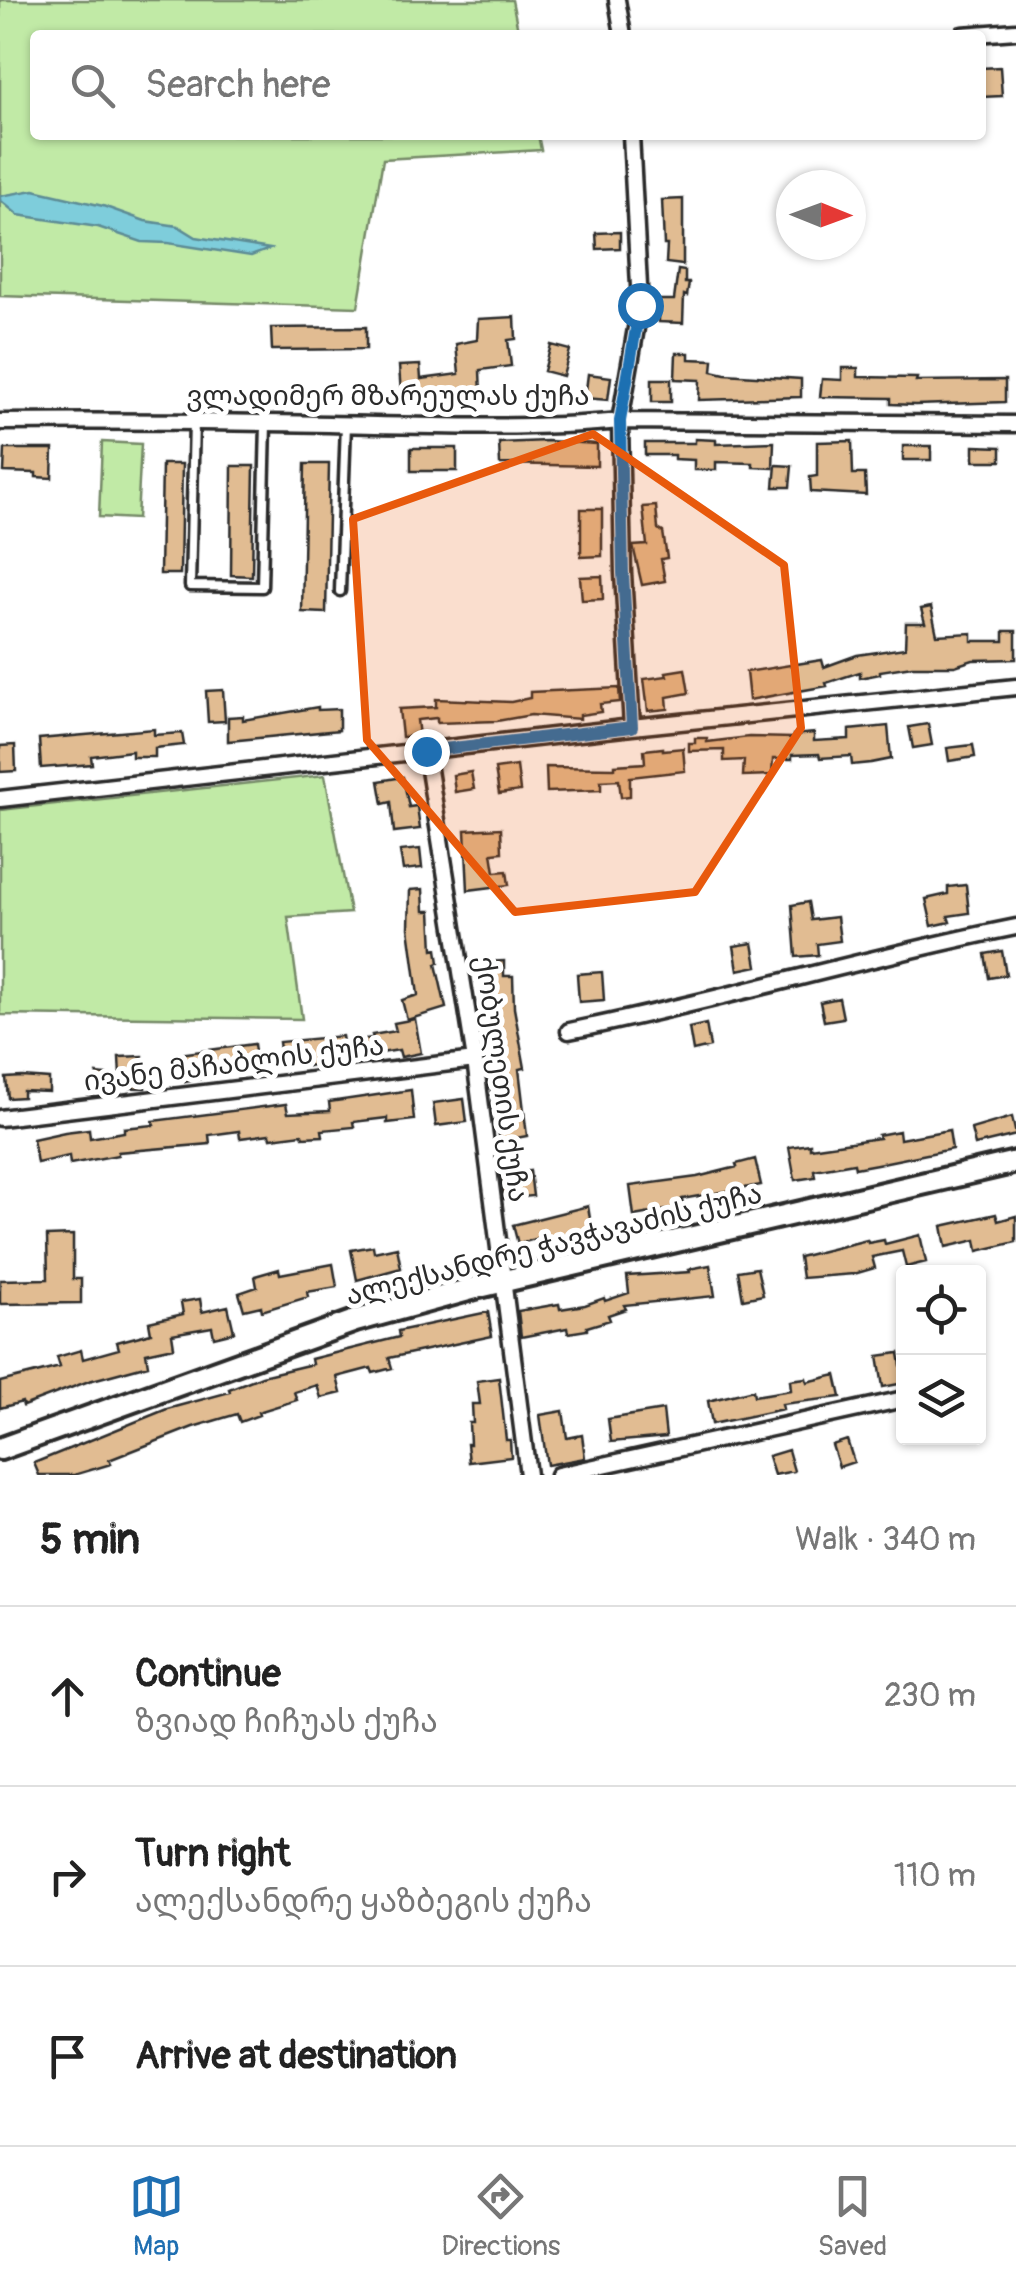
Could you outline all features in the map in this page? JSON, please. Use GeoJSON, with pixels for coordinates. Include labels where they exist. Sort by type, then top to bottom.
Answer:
{"type":"FeatureCollection","features":[{"type":"Feature","properties":{"kind":"street"},"geometry":{"type":"LineString","coordinates":[[618,0],[622,30]]}},
{"type":"Feature","properties":{"kind":"street"},"geometry":{"type":"LineString","coordinates":[[986,34],[1016,32]]}},
{"type":"Feature","properties":{"kind":"street"},"geometry":{"type":"LineString","coordinates":[[631,140],[640,305],[620,421],[632,727]]}},
{"type":"Feature","properties":{"kind":"street","name":"ვლადიმერ მზარეულას ქუჩა"},"geometry":{"type":"LineString","coordinates":[[0,422],[1016,424]]}},
{"type":"Feature","properties":{"kind":"street"},"geometry":{"type":"LineString","coordinates":[[0,799],[1016,687]]}},
{"type":"Feature","properties":{"kind":"street","name":"ქობულეთის ქუჩა"},"geometry":{"type":"LineString","coordinates":[[426,751],[475,1060],[528,1475]]}},
{"type":"Feature","properties":{"kind":"street"},"geometry":{"type":"LineString","coordinates":[[569,1031],[664,1012],[902,950],[1016,926]]}},
{"type":"Feature","properties":{"kind":"street","name":"ივანე მაჩაბლის ქუჩა"},"geometry":{"type":"LineString","coordinates":[[0,1118],[475,1060]]}},
{"type":"Feature","properties":{"kind":"street","name":"ალექსანდრე ჭავჭავაძის ქუჩა"},"geometry":{"type":"LineString","coordinates":[[0,1449],[356,1321],[503,1280],[1016,1162]]}},
{"type":"Feature","properties":{"kind":"street"},"geometry":{"type":"LineString","coordinates":[[558,1475],[896,1401]]}},
{"type":"Feature","properties":{"kind":"lane"},"geometry":{"type":"LineString","coordinates":[[194,421],[190,586],[262,587],[266,422]]}},
{"type":"Feature","properties":{"kind":"lane"},"geometry":{"type":"LineString","coordinates":[[340,592],[346,424]]}},
{"type":"Feature","properties":{"kind":"highlighted area"},"geometry":{"type":"Polygon","coordinates":[[[593,434],[784,565],[801,728],[695,892],[515,912],[367,740],[353,519],[593,434]]]}},
{"type":"Feature","properties":{"kind":"green space"},"geometry":{"type":"Polygon","coordinates":[[[0,0],[512,0],[518,30],[30,30],[30,140],[539,140],[541,150],[383,159],[358,307],[0,296],[0,0]]]}},
{"type":"Feature","properties":{"kind":"green space"},"geometry":{"type":"Polygon","coordinates":[[[102,442],[141,444],[137,519],[99,517],[102,442]]]}},
{"type":"Feature","properties":{"kind":"green space"},"geometry":{"type":"Polygon","coordinates":[[[325,775],[350,913],[288,917],[302,1019],[0,1015],[0,810],[325,775]]]}},
{"type":"Feature","properties":{"kind":"water"},"geometry":{"type":"Polygon","coordinates":[[[34,190],[103,206],[145,221],[178,226],[196,237],[270,249],[251,256],[142,242],[98,227],[18,215],[0,200],[0,196],[34,190]]]}},
{"type":"Feature","properties":{"kind":"building"},"geometry":{"type":"Polygon","coordinates":[[[1000,67],[1002,96],[986,97],[986,68],[1000,67]]]}},
{"type":"Feature","properties":{"kind":"building"},"geometry":{"type":"Polygon","coordinates":[[[683,199],[683,265],[666,263],[662,200],[683,199]]]}},
{"type":"Feature","properties":{"kind":"building"},"geometry":{"type":"Polygon","coordinates":[[[620,232],[620,248],[597,249],[596,233],[620,232]]]}},
{"type":"Feature","properties":{"kind":"building"},"geometry":{"type":"Polygon","coordinates":[[[678,270],[685,271],[685,283],[689,283],[687,296],[684,295],[683,323],[659,322],[659,300],[674,300],[678,270]]]}},
{"type":"Feature","properties":{"kind":"building"},"geometry":{"type":"Polygon","coordinates":[[[515,317],[516,339],[508,340],[511,366],[480,370],[481,395],[431,400],[430,392],[401,394],[399,366],[420,365],[421,379],[459,374],[456,344],[477,340],[478,319],[515,317]]]}},
{"type":"Feature","properties":{"kind":"building"},"geometry":{"type":"Polygon","coordinates":[[[366,327],[366,349],[272,350],[271,328],[366,327]]]}},
{"type":"Feature","properties":{"kind":"building"},"geometry":{"type":"Polygon","coordinates":[[[551,345],[570,350],[563,376],[544,371],[551,345]]]}},
{"type":"Feature","properties":{"kind":"building"},"geometry":{"type":"Polygon","coordinates":[[[676,353],[689,353],[689,359],[713,360],[712,371],[725,374],[801,379],[801,397],[699,400],[700,380],[675,379],[676,353]]]}},
{"type":"Feature","properties":{"kind":"building"},"geometry":{"type":"Polygon","coordinates":[[[842,368],[858,368],[858,377],[1005,380],[1005,402],[915,405],[891,404],[891,398],[820,397],[822,379],[842,380],[842,368]]]}},
{"type":"Feature","properties":{"kind":"building"},"geometry":{"type":"Polygon","coordinates":[[[588,374],[611,377],[608,400],[585,398],[588,374]]]}},
{"type":"Feature","properties":{"kind":"building"},"geometry":{"type":"Polygon","coordinates":[[[652,379],[671,379],[671,402],[652,402],[652,379]]]}},
{"type":"Feature","properties":{"kind":"building"},"geometry":{"type":"Polygon","coordinates":[[[695,439],[716,440],[716,444],[774,442],[773,468],[716,462],[716,470],[694,470],[694,460],[645,455],[645,443],[695,443],[695,439]]]}},
{"type":"Feature","properties":{"kind":"building"},"geometry":{"type":"Polygon","coordinates":[[[852,441],[853,474],[865,474],[866,495],[811,492],[810,477],[817,476],[817,442],[852,441]]]}},
{"type":"Feature","properties":{"kind":"building"},"geometry":{"type":"Polygon","coordinates":[[[499,443],[597,444],[597,466],[500,464],[499,443]]]}},
{"type":"Feature","properties":{"kind":"building"},"geometry":{"type":"Polygon","coordinates":[[[903,446],[931,446],[931,460],[903,460],[903,446]]]}},
{"type":"Feature","properties":{"kind":"building"},"geometry":{"type":"Polygon","coordinates":[[[974,446],[1001,447],[1001,461],[974,461],[974,446]]]}},
{"type":"Feature","properties":{"kind":"building"},"geometry":{"type":"Polygon","coordinates":[[[411,448],[457,448],[457,471],[411,471],[411,448]]]}},
{"type":"Feature","properties":{"kind":"building"},"geometry":{"type":"Polygon","coordinates":[[[5,449],[53,449],[52,478],[4,472],[5,449]]]}},
{"type":"Feature","properties":{"kind":"building"},"geometry":{"type":"Polygon","coordinates":[[[162,464],[182,464],[180,574],[160,574],[162,464]]]}},
{"type":"Feature","properties":{"kind":"building"},"geometry":{"type":"Polygon","coordinates":[[[305,464],[329,464],[326,613],[302,612],[305,464]]]}},
{"type":"Feature","properties":{"kind":"building"},"geometry":{"type":"Polygon","coordinates":[[[776,465],[792,466],[790,487],[774,487],[776,465]]]}},
{"type":"Feature","properties":{"kind":"building"},"geometry":{"type":"Polygon","coordinates":[[[232,466],[254,466],[252,576],[231,575],[232,466]]]}},
{"type":"Feature","properties":{"kind":"building"},"geometry":{"type":"Polygon","coordinates":[[[656,506],[667,558],[661,559],[665,581],[642,585],[633,546],[647,545],[643,507],[656,506]]]}},
{"type":"Feature","properties":{"kind":"building"},"geometry":{"type":"Polygon","coordinates":[[[581,509],[602,509],[602,556],[581,557],[581,509]]]}},
{"type":"Feature","properties":{"kind":"building"},"geometry":{"type":"Polygon","coordinates":[[[602,576],[603,599],[582,600],[580,577],[602,576]]]}},
{"type":"Feature","properties":{"kind":"building"},"geometry":{"type":"Polygon","coordinates":[[[931,607],[937,635],[972,633],[972,641],[1004,641],[1004,631],[1016,631],[1016,659],[912,666],[860,678],[860,672],[826,683],[827,686],[749,700],[746,672],[822,660],[824,667],[857,655],[905,648],[906,623],[925,623],[921,609],[931,607]]]}},
{"type":"Feature","properties":{"kind":"building"},"geometry":{"type":"Polygon","coordinates":[[[685,669],[689,693],[667,697],[668,709],[648,711],[644,679],[685,669]]]}},
{"type":"Feature","properties":{"kind":"building"},"geometry":{"type":"Polygon","coordinates":[[[619,688],[620,702],[600,704],[601,712],[580,715],[580,719],[531,715],[497,721],[417,720],[419,736],[402,737],[399,709],[436,707],[436,699],[511,702],[530,698],[530,692],[619,688]]]}},
{"type":"Feature","properties":{"kind":"building"},"geometry":{"type":"Polygon","coordinates":[[[223,690],[225,721],[208,722],[206,691],[223,690]]]}},
{"type":"Feature","properties":{"kind":"building"},"geometry":{"type":"Polygon","coordinates":[[[318,707],[339,709],[339,730],[228,741],[228,717],[243,716],[243,720],[318,707]]]}},
{"type":"Feature","properties":{"kind":"building"},"geometry":{"type":"Polygon","coordinates":[[[928,724],[932,745],[913,748],[909,727],[928,724]]]}},
{"type":"Feature","properties":{"kind":"building"},"geometry":{"type":"Polygon","coordinates":[[[888,726],[891,759],[871,763],[852,765],[851,756],[792,755],[792,759],[773,759],[772,775],[743,776],[744,760],[724,761],[724,750],[689,751],[689,743],[695,743],[695,738],[707,738],[707,742],[749,737],[793,738],[814,733],[814,741],[849,739],[849,730],[888,726]]]}},
{"type":"Feature","properties":{"kind":"building"},"geometry":{"type":"Polygon","coordinates":[[[154,729],[154,735],[182,733],[184,745],[155,748],[155,757],[132,757],[132,751],[91,756],[92,764],[41,768],[39,739],[154,729]]]}},
{"type":"Feature","properties":{"kind":"building"},"geometry":{"type":"Polygon","coordinates":[[[15,745],[16,771],[0,772],[0,746],[15,745]]]}},
{"type":"Feature","properties":{"kind":"building"},"geometry":{"type":"Polygon","coordinates":[[[973,745],[975,757],[949,761],[947,748],[973,745]]]}},
{"type":"Feature","properties":{"kind":"building"},"geometry":{"type":"Polygon","coordinates":[[[683,748],[685,771],[630,777],[630,796],[621,797],[619,780],[601,781],[601,790],[547,792],[546,767],[615,768],[645,763],[644,750],[683,748]]]}},
{"type":"Feature","properties":{"kind":"building"},"geometry":{"type":"Polygon","coordinates":[[[517,766],[520,791],[499,794],[495,769],[517,766]]]}},
{"type":"Feature","properties":{"kind":"building"},"geometry":{"type":"Polygon","coordinates":[[[471,772],[474,789],[455,792],[453,775],[471,772]]]}},
{"type":"Feature","properties":{"kind":"building"},"geometry":{"type":"Polygon","coordinates":[[[403,777],[409,807],[417,806],[420,829],[394,832],[391,802],[383,804],[379,781],[403,777]]]}},
{"type":"Feature","properties":{"kind":"building"},"geometry":{"type":"Polygon","coordinates":[[[501,828],[502,852],[492,853],[495,872],[507,871],[509,885],[468,890],[465,830],[501,828]]]}},
{"type":"Feature","properties":{"kind":"building"},"geometry":{"type":"Polygon","coordinates":[[[420,849],[422,868],[403,870],[400,851],[420,849]]]}},
{"type":"Feature","properties":{"kind":"building"},"geometry":{"type":"Polygon","coordinates":[[[966,885],[969,913],[948,916],[950,922],[932,926],[926,899],[948,894],[948,887],[966,885]]]}},
{"type":"Feature","properties":{"kind":"building"},"geometry":{"type":"Polygon","coordinates":[[[423,889],[424,911],[431,911],[433,950],[437,949],[436,964],[446,1008],[407,1020],[402,1000],[418,995],[409,928],[410,890],[423,889]]]}},
{"type":"Feature","properties":{"kind":"building"},"geometry":{"type":"Polygon","coordinates":[[[808,902],[811,920],[837,917],[840,941],[817,944],[818,955],[796,957],[792,905],[808,902]]]}},
{"type":"Feature","properties":{"kind":"building"},"geometry":{"type":"Polygon","coordinates":[[[753,943],[757,966],[738,970],[734,946],[753,943]]]}},
{"type":"Feature","properties":{"kind":"building"},"geometry":{"type":"Polygon","coordinates":[[[1002,951],[1006,975],[989,978],[985,954],[1002,951]]]}},
{"type":"Feature","properties":{"kind":"building"},"geometry":{"type":"Polygon","coordinates":[[[504,961],[504,976],[513,976],[514,1008],[525,1068],[519,1069],[527,1136],[500,1141],[479,1012],[484,962],[504,961]]]}},
{"type":"Feature","properties":{"kind":"building"},"geometry":{"type":"Polygon","coordinates":[[[602,972],[604,1000],[579,1002],[577,974],[602,972]]]}},
{"type":"Feature","properties":{"kind":"building"},"geometry":{"type":"Polygon","coordinates":[[[839,998],[843,1018],[824,1021],[820,1002],[839,998]]]}},
{"type":"Feature","properties":{"kind":"building"},"geometry":{"type":"Polygon","coordinates":[[[415,1019],[421,1053],[401,1057],[399,1050],[375,1054],[375,1050],[328,1057],[329,1061],[308,1066],[307,1062],[282,1065],[279,1042],[342,1036],[343,1042],[373,1038],[372,1035],[396,1031],[394,1023],[415,1019]]]}},
{"type":"Feature","properties":{"kind":"building"},"geometry":{"type":"Polygon","coordinates":[[[706,1024],[710,1047],[693,1051],[689,1028],[706,1024]]]}},
{"type":"Feature","properties":{"kind":"building"},"geometry":{"type":"Polygon","coordinates":[[[254,1044],[257,1067],[185,1082],[179,1054],[254,1044]]]}},
{"type":"Feature","properties":{"kind":"building"},"geometry":{"type":"Polygon","coordinates":[[[143,1056],[145,1088],[95,1087],[97,1074],[120,1077],[119,1057],[143,1056]]]}},
{"type":"Feature","properties":{"kind":"building"},"geometry":{"type":"Polygon","coordinates":[[[6,1078],[49,1079],[49,1092],[23,1091],[23,1097],[8,1098],[6,1078]]]}},
{"type":"Feature","properties":{"kind":"building"},"geometry":{"type":"Polygon","coordinates":[[[411,1090],[414,1120],[353,1122],[354,1127],[322,1130],[323,1136],[271,1138],[270,1134],[240,1138],[239,1131],[209,1135],[210,1144],[118,1152],[70,1164],[69,1156],[37,1163],[33,1139],[89,1129],[90,1138],[124,1132],[124,1128],[154,1125],[153,1121],[286,1104],[288,1113],[330,1111],[329,1102],[411,1090]]]}},
{"type":"Feature","properties":{"kind":"building"},"geometry":{"type":"Polygon","coordinates":[[[464,1099],[467,1122],[436,1126],[433,1103],[464,1099]]]}},
{"type":"Feature","properties":{"kind":"building"},"geometry":{"type":"Polygon","coordinates":[[[1012,1117],[1016,1135],[975,1145],[971,1129],[1012,1117]]]}},
{"type":"Feature","properties":{"kind":"building"},"geometry":{"type":"Polygon","coordinates":[[[949,1130],[952,1149],[855,1168],[854,1163],[814,1170],[815,1177],[795,1180],[789,1147],[810,1144],[810,1148],[879,1138],[878,1135],[899,1131],[900,1139],[949,1130]]]}},
{"type":"Feature","properties":{"kind":"building"},"geometry":{"type":"Polygon","coordinates":[[[755,1159],[761,1185],[682,1199],[683,1207],[634,1216],[630,1186],[697,1177],[755,1159]]]}},
{"type":"Feature","properties":{"kind":"building"},"geometry":{"type":"Polygon","coordinates":[[[530,1171],[533,1196],[504,1199],[501,1175],[530,1171]]]}},
{"type":"Feature","properties":{"kind":"building"},"geometry":{"type":"Polygon","coordinates":[[[588,1206],[592,1231],[546,1241],[545,1236],[518,1244],[513,1225],[588,1206]]]}},
{"type":"Feature","properties":{"kind":"building"},"geometry":{"type":"Polygon","coordinates":[[[996,1214],[998,1221],[1016,1216],[1016,1242],[978,1251],[976,1240],[946,1247],[942,1226],[996,1214]]]}},
{"type":"Feature","properties":{"kind":"building"},"geometry":{"type":"Polygon","coordinates":[[[73,1235],[73,1279],[81,1279],[81,1303],[0,1304],[0,1280],[48,1279],[47,1236],[73,1235]]]}},
{"type":"Feature","properties":{"kind":"building"},"geometry":{"type":"Polygon","coordinates":[[[920,1235],[926,1262],[906,1265],[902,1251],[872,1257],[875,1268],[854,1274],[802,1278],[799,1257],[867,1240],[884,1240],[885,1244],[920,1235]]]}},
{"type":"Feature","properties":{"kind":"building"},"geometry":{"type":"Polygon","coordinates":[[[373,1246],[374,1252],[397,1247],[401,1268],[357,1280],[351,1250],[373,1246]]]}},
{"type":"Feature","properties":{"kind":"building"},"geometry":{"type":"Polygon","coordinates":[[[333,1264],[337,1287],[307,1292],[308,1297],[262,1311],[261,1306],[244,1310],[239,1293],[257,1287],[255,1276],[279,1269],[280,1274],[333,1264]]]}},
{"type":"Feature","properties":{"kind":"building"},"geometry":{"type":"Polygon","coordinates":[[[710,1265],[715,1296],[624,1305],[626,1309],[608,1315],[610,1320],[587,1330],[568,1333],[567,1328],[521,1337],[518,1311],[559,1304],[560,1309],[604,1298],[605,1301],[629,1293],[627,1276],[690,1272],[689,1269],[710,1265]]]}},
{"type":"Feature","properties":{"kind":"building"},"geometry":{"type":"Polygon","coordinates":[[[757,1268],[763,1295],[743,1299],[738,1271],[757,1268]]]}},
{"type":"Feature","properties":{"kind":"building"},"geometry":{"type":"Polygon","coordinates":[[[200,1299],[202,1312],[228,1306],[234,1332],[214,1337],[212,1327],[172,1334],[174,1347],[146,1353],[148,1365],[89,1381],[23,1406],[22,1402],[0,1408],[0,1382],[60,1367],[57,1357],[81,1350],[83,1359],[119,1349],[117,1342],[151,1333],[149,1322],[183,1314],[181,1302],[200,1299]]]}},
{"type":"Feature","properties":{"kind":"building"},"geometry":{"type":"Polygon","coordinates":[[[488,1312],[492,1336],[389,1358],[392,1368],[373,1373],[371,1368],[337,1377],[341,1393],[321,1398],[317,1385],[294,1392],[297,1400],[258,1412],[259,1415],[240,1422],[237,1414],[193,1427],[109,1460],[111,1464],[74,1475],[39,1475],[34,1463],[167,1409],[230,1392],[229,1389],[262,1376],[312,1364],[311,1359],[399,1337],[398,1331],[488,1312]]]}},
{"type":"Feature","properties":{"kind":"building"},"geometry":{"type":"Polygon","coordinates":[[[896,1353],[896,1385],[883,1387],[878,1356],[896,1353]]]}},
{"type":"Feature","properties":{"kind":"building"},"geometry":{"type":"Polygon","coordinates":[[[836,1375],[841,1397],[782,1404],[783,1409],[712,1424],[708,1401],[753,1390],[754,1396],[791,1390],[790,1380],[806,1378],[807,1382],[836,1375]]]}},
{"type":"Feature","properties":{"kind":"building"},"geometry":{"type":"Polygon","coordinates":[[[499,1378],[511,1457],[469,1462],[472,1404],[480,1404],[477,1381],[499,1378]]]}},
{"type":"Feature","properties":{"kind":"building"},"geometry":{"type":"Polygon","coordinates":[[[663,1410],[666,1437],[611,1442],[608,1419],[663,1410]]]}},
{"type":"Feature","properties":{"kind":"building"},"geometry":{"type":"Polygon","coordinates":[[[563,1411],[567,1438],[582,1435],[585,1458],[547,1465],[540,1415],[563,1411]]]}},
{"type":"Feature","properties":{"kind":"building"},"geometry":{"type":"Polygon","coordinates":[[[847,1440],[854,1462],[839,1467],[832,1445],[847,1440]]]}},
{"type":"Feature","properties":{"kind":"building"},"geometry":{"type":"Polygon","coordinates":[[[788,1450],[794,1471],[774,1475],[768,1456],[788,1450]]]}},
{"type":"Feature","properties":{"kind":"route"},"geometry":{"type":"LineString","coordinates":[[426,751],[632,727],[620,421],[640,305]]}}]}
